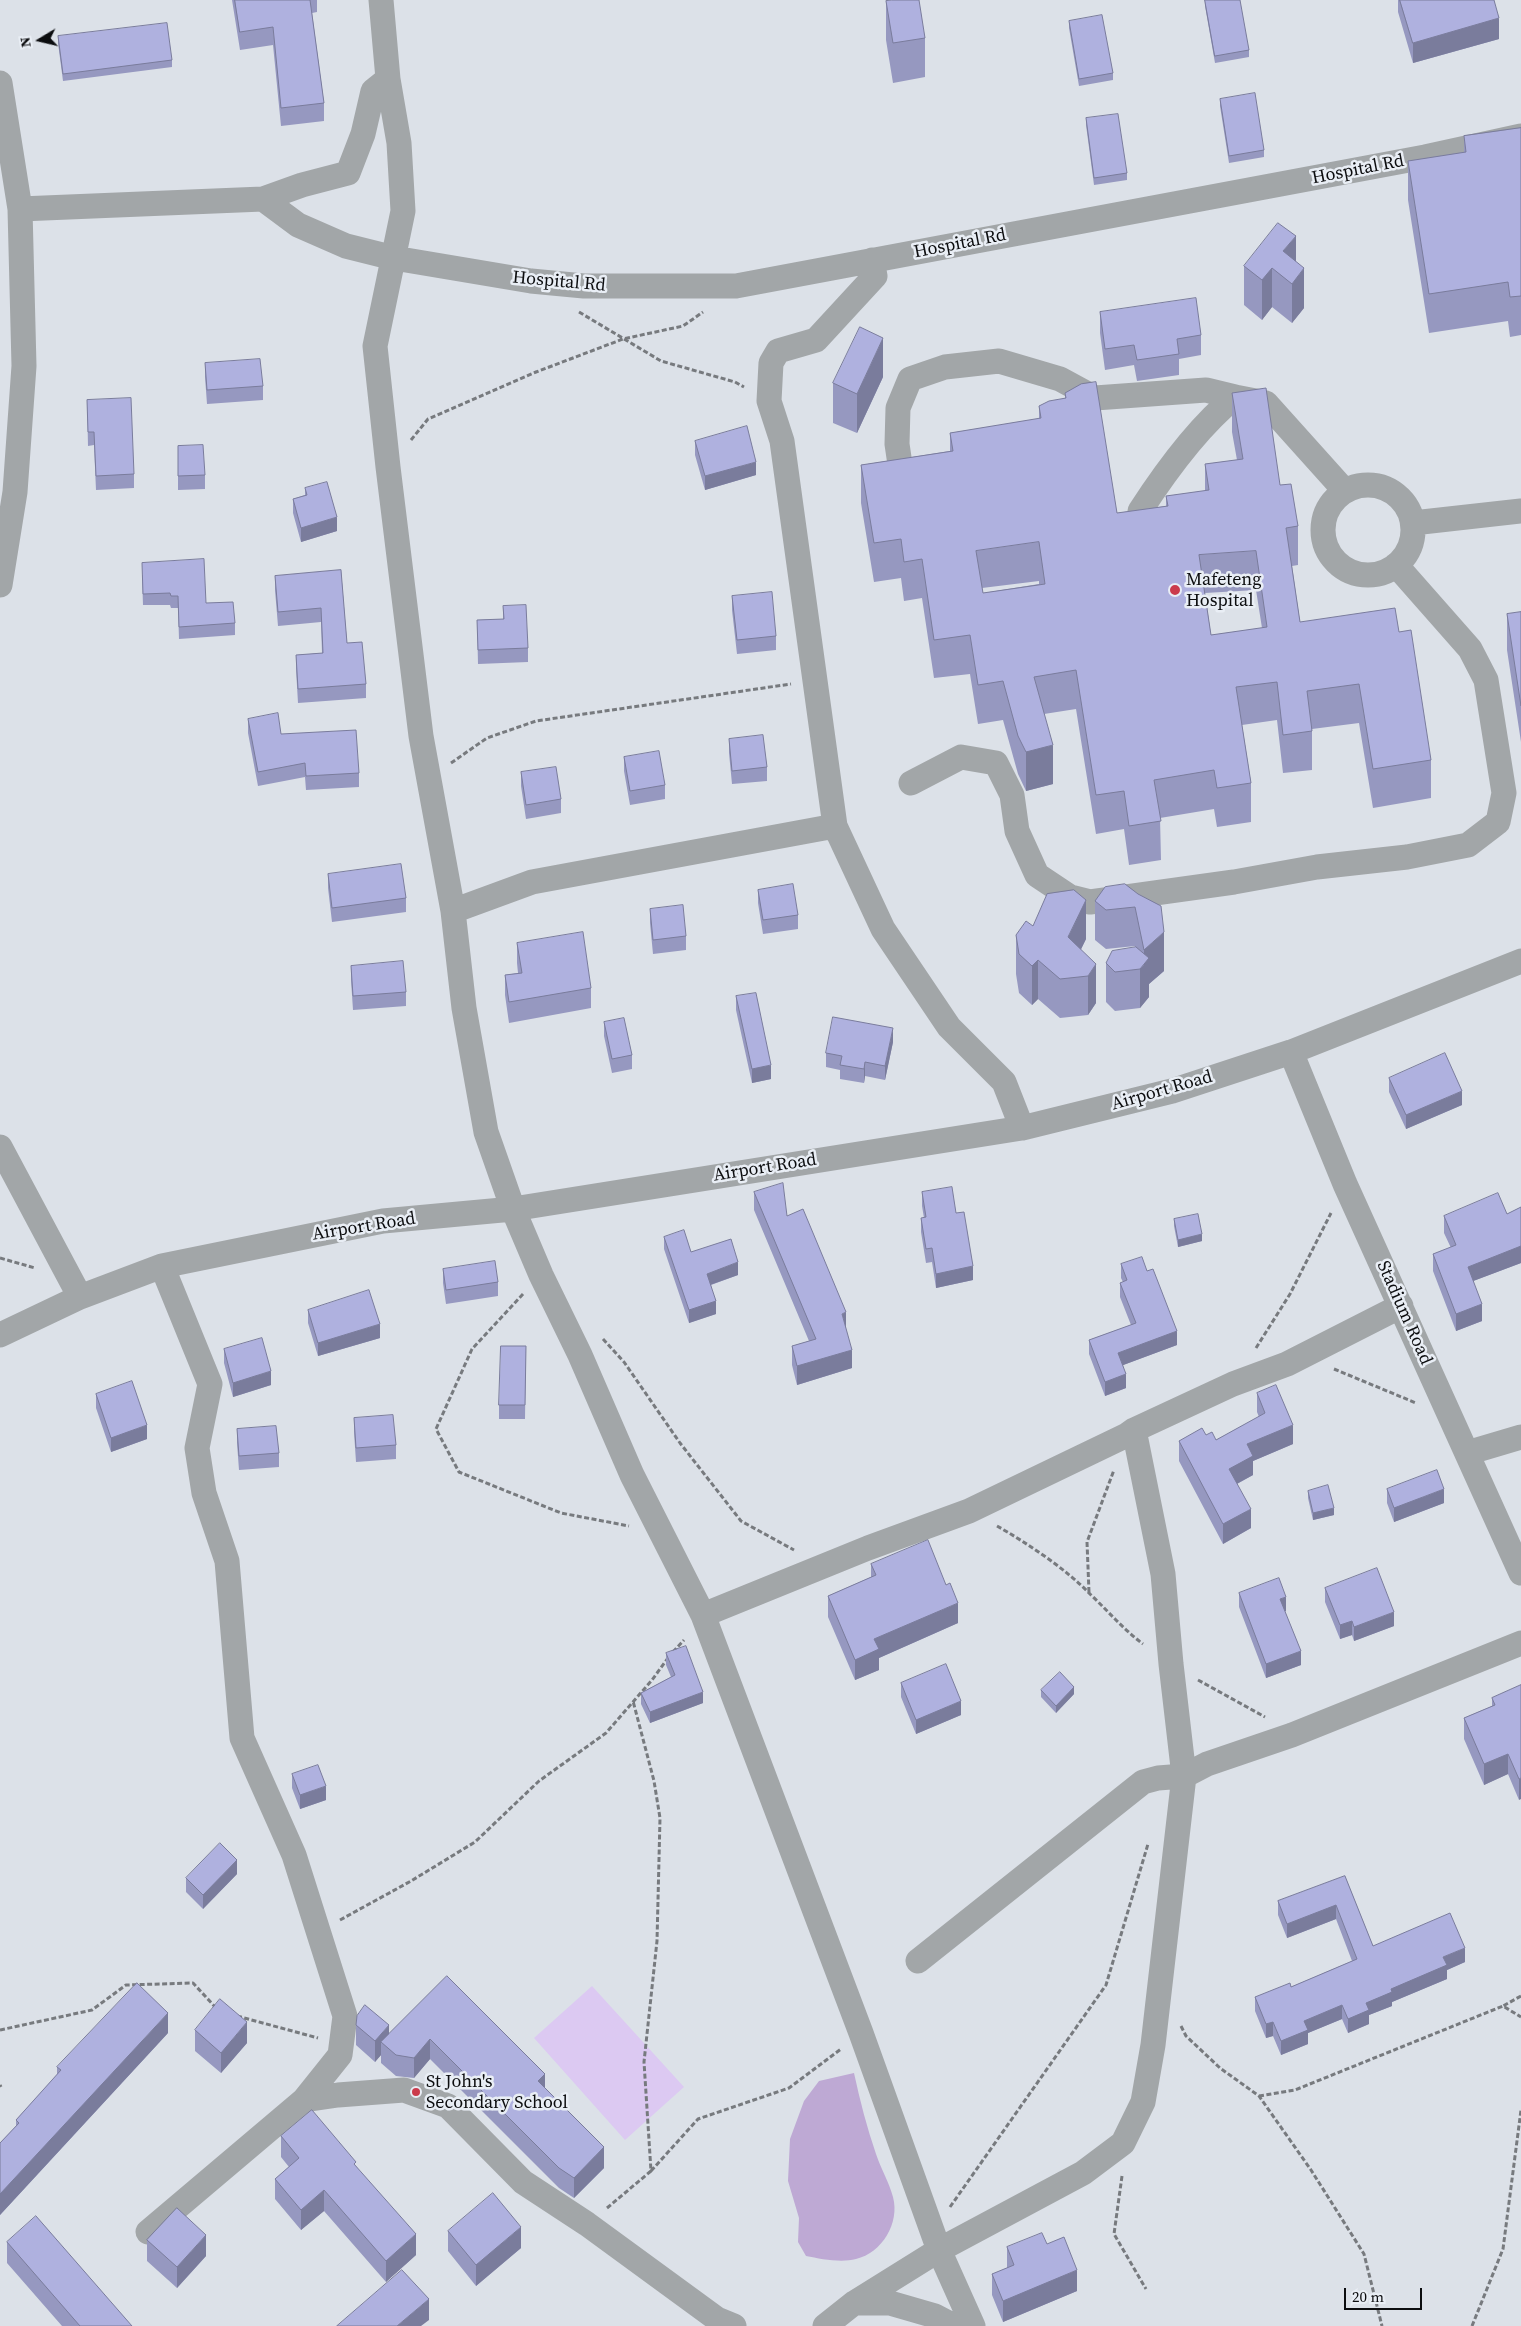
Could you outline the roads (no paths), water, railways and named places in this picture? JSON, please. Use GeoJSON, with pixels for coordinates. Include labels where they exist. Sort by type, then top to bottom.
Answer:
{"type":"FeatureCollection","features":[{"type":"Feature","properties":{"kind":"street"},"geometry":{"type":"LineString","coordinates":[[381,0],[388,78],[399,143],[403,211],[376,346],[388,467],[421,736],[453,911],[464,1008],[486,1132],[513,1209],[541,1275],[580,1355],[632,1475],[703,1614],[861,2033],[936,2240],[973,2326]]}},
{"type":"Feature","properties":{"kind":"street"},"geometry":{"type":"LineString","coordinates":[[20,209],[263,199],[302,185],[348,173],[363,134],[373,91],[388,78]]}},
{"type":"Feature","properties":{"kind":"street"},"geometry":{"type":"LineString","coordinates":[[0,83],[20,209],[24,366],[14,492],[0,585]]}},
{"type":"Feature","properties":{"kind":"street","name":"Hospital Rd"},"geometry":{"type":"LineString","coordinates":[[263,199],[298,225],[346,246],[394,258],[531,281],[584,286],[736,286],[1425,157],[1521,136]]}},
{"type":"Feature","properties":{"kind":"street"},"geometry":{"type":"LineString","coordinates":[[872,260],[875,276],[816,340],[778,351],[772,363],[769,402],[782,441],[835,826],[883,929],[949,1027],[1004,1082],[1022,1128]]}},
{"type":"Feature","properties":{"kind":"street"},"geometry":{"type":"LineString","coordinates":[[902,478],[898,444],[898,408],[910,379],[945,367],[999,361],[1060,379],[1096,398]]}},
{"type":"Feature","properties":{"kind":"street"},"geometry":{"type":"LineString","coordinates":[[1071,413],[1096,398],[1206,390],[1266,403],[1345,491]]}},
{"type":"Feature","properties":{"kind":"street"},"geometry":{"type":"LineString","coordinates":[[1140,511],[1202,430],[1218,411],[1235,397]]}},
{"type":"Feature","properties":{"kind":"street"},"geometry":{"type":"LineString","coordinates":[[1361,485],[1379,486],[1395,493],[1407,506],[1413,523],[1412,541],[1405,557],[1391,569],[1375,575],[1357,574],[1341,566],[1329,554],[1323,537],[1324,519],[1332,503],[1345,491],[1361,485]]}},
{"type":"Feature","properties":{"kind":"street"},"geometry":{"type":"LineString","coordinates":[[1413,523],[1521,511]]}},
{"type":"Feature","properties":{"kind":"street"},"geometry":{"type":"LineString","coordinates":[[911,783],[961,757],[996,763],[1012,795],[1017,830],[1037,875],[1070,897],[1090,902],[1234,882],[1317,867],[1407,857],[1468,845],[1498,822],[1513,792],[1486,680],[1470,649],[1396,565]]}},
{"type":"Feature","properties":{"kind":"street"},"geometry":{"type":"LineString","coordinates":[[453,911],[532,882],[835,826]]}},
{"type":"Feature","properties":{"kind":"street","name":"Airport Road"},"geometry":{"type":"LineString","coordinates":[[0,1335],[80,1298],[162,1266],[383,1221],[513,1209],[1022,1128],[1172,1091],[1291,1052],[1521,961]]}},
{"type":"Feature","properties":{"kind":"street","name":"Stadium Road"},"geometry":{"type":"LineString","coordinates":[[1291,1052],[1344,1184],[1521,1573]]}},
{"type":"Feature","properties":{"kind":"street"},"geometry":{"type":"LineString","coordinates":[[0,1147],[80,1298]]}},
{"type":"Feature","properties":{"kind":"street"},"geometry":{"type":"LineString","coordinates":[[148,2232],[304,2100],[340,2055],[346,2016],[294,1855],[242,1738],[227,1561],[204,1493],[197,1448],[210,1384],[162,1266]]}},
{"type":"Feature","properties":{"kind":"street"},"geometry":{"type":"LineString","coordinates":[[703,1614],[826,1567],[868,1548],[969,1511],[1233,1384],[1287,1364],[1401,1306]]}},
{"type":"Feature","properties":{"kind":"street"},"geometry":{"type":"LineString","coordinates":[[825,2326],[936,2240],[1082,2173],[1123,2143],[1142,2102],[1153,2045],[1184,1776],[1163,1574],[1130,1433]]}},
{"type":"Feature","properties":{"kind":"street"},"geometry":{"type":"LineString","coordinates":[[1468,1453],[1521,1437]]}},
{"type":"Feature","properties":{"kind":"street"},"geometry":{"type":"LineString","coordinates":[[918,1961],[1143,1782],[1158,1778],[1184,1776],[1207,1764],[1292,1735],[1521,1643]]}},
{"type":"Feature","properties":{"kind":"street"},"geometry":{"type":"LineString","coordinates":[[304,2100],[338,2095],[404,2090],[448,2106],[522,2182],[587,2224],[717,2319],[734,2326]]}},
{"type":"Feature","properties":{"kind":"street"},"geometry":{"type":"LineString","coordinates":[[854,2303],[890,2303],[935,2316],[954,2326]]}},
{"type":"Feature","properties":{"kind":"place","name":"Mafeteng Hospital"},"geometry":{"type":"Point","coordinates":[1175,590]}},
{"type":"Feature","properties":{"kind":"place","name":"St John's Secondary School"},"geometry":{"type":"Point","coordinates":[416,2092]}}]}
